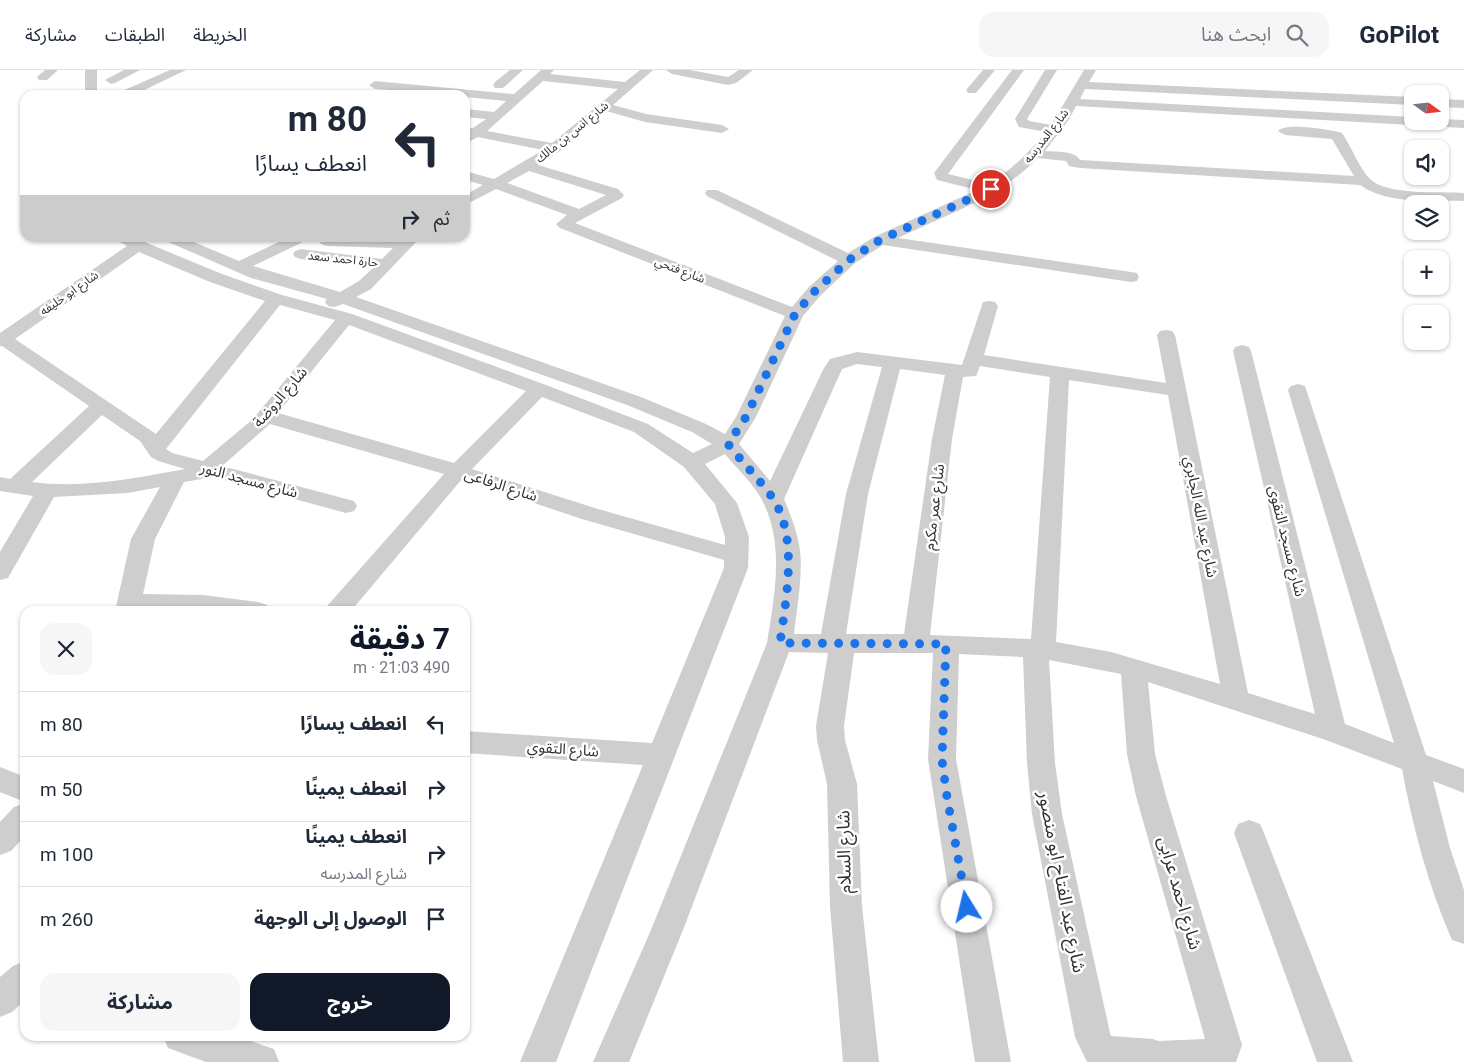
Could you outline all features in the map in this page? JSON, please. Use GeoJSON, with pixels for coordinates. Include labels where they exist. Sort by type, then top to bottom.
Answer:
{"type":"FeatureCollection","features":[{"type":"Feature","properties":{"kind":"street"},"geometry":{"type":"LineString","coordinates":[[91,70],[91,90]]}},
{"type":"Feature","properties":{"kind":"street"},"geometry":{"type":"LineString","coordinates":[[111,90],[111,75],[134,70]]}},
{"type":"Feature","properties":{"kind":"street"},"geometry":{"type":"LineString","coordinates":[[135,90],[180,70]]}},
{"type":"Feature","properties":{"kind":"street"},"geometry":{"type":"LineString","coordinates":[[499,85],[517,70]]}},
{"type":"Feature","properties":{"kind":"street","name":"شارع انس بن مالك"},"geometry":{"type":"LineString","coordinates":[[470,197],[527,166],[555,148],[603,101],[628,86],[647,70]]}},
{"type":"Feature","properties":{"kind":"street"},"geometry":{"type":"LineString","coordinates":[[672,70],[728,81],[747,70]]}},
{"type":"Feature","properties":{"kind":"street"},"geometry":{"type":"LineString","coordinates":[[972,90],[989,70]]}},
{"type":"Feature","properties":{"kind":"street"},"geometry":{"type":"LineString","coordinates":[[988,178],[945,168],[1018,70]]}},
{"type":"Feature","properties":{"kind":"street"},"geometry":{"type":"LineString","coordinates":[[1052,70],[1021,119],[1024,124],[1058,123],[1082,119]]}},
{"type":"Feature","properties":{"kind":"street","name":"شارع المدرسه"},"geometry":{"type":"LineString","coordinates":[[692,462],[728,444],[746,417],[795,314],[815,291],[849,260],[880,240],[988,178],[1011,176],[1035,154],[1072,102],[1090,70]]}},
{"type":"Feature","properties":{"kind":"street"},"geometry":{"type":"LineString","coordinates":[[471,131],[497,116],[544,74],[628,86]]}},
{"type":"Feature","properties":{"kind":"street"},"geometry":{"type":"LineString","coordinates":[[396,76],[499,85],[525,92]]}},
{"type":"Feature","properties":{"kind":"street"},"geometry":{"type":"LineString","coordinates":[[375,85],[546,92]]}},
{"type":"Feature","properties":{"kind":"street"},"geometry":{"type":"LineString","coordinates":[[1081,85],[1404,101]]}},
{"type":"Feature","properties":{"kind":"street"},"geometry":{"type":"LineString","coordinates":[[603,101],[645,118],[722,128]]}},
{"type":"Feature","properties":{"kind":"street"},"geometry":{"type":"LineString","coordinates":[[1072,102],[1404,121]]}},
{"type":"Feature","properties":{"kind":"street"},"geometry":{"type":"LineString","coordinates":[[1449,103],[1464,104]]}},
{"type":"Feature","properties":{"kind":"street"},"geometry":{"type":"LineString","coordinates":[[470,113],[497,116]]}},
{"type":"Feature","properties":{"kind":"street"},"geometry":{"type":"LineString","coordinates":[[1449,123],[1464,124]]}},
{"type":"Feature","properties":{"kind":"street"},"geometry":{"type":"LineString","coordinates":[[1267,130],[1325,133],[1337,136],[1364,181],[1369,186],[1383,191],[1464,197]]}},
{"type":"Feature","properties":{"kind":"street"},"geometry":{"type":"LineString","coordinates":[[471,131],[555,148]]}},
{"type":"Feature","properties":{"kind":"street"},"geometry":{"type":"LineString","coordinates":[[1035,154],[1073,158],[1074,163],[1080,164],[1364,181]]}},
{"type":"Feature","properties":{"kind":"street"},"geometry":{"type":"LineString","coordinates":[[470,177],[495,184],[580,215],[617,195],[613,192],[527,166]]}},
{"type":"Feature","properties":{"kind":"street"},"geometry":{"type":"LineString","coordinates":[[712,193],[849,260]]}},
{"type":"Feature","properties":{"kind":"street","name":"شارع فتحي"},"geometry":{"type":"LineString","coordinates":[[580,215],[565,223],[565,225],[795,314]]}},
{"type":"Feature","properties":{"kind":"street"},"geometry":{"type":"LineString","coordinates":[[880,240],[1131,277]]}},
{"type":"Feature","properties":{"kind":"street","name":"شارع ابو خليفه"},"geometry":{"type":"LineString","coordinates":[[2,340],[130,242]]}},
{"type":"Feature","properties":{"kind":"street"},"geometry":{"type":"LineString","coordinates":[[133,242],[216,278],[276,299],[317,310],[344,308],[634,401],[699,428],[728,444],[773,498],[783,523],[788,546],[787,593],[780,643],[667,930],[611,1062]]}},
{"type":"Feature","properties":{"kind":"street"},"geometry":{"type":"LineString","coordinates":[[182,242],[239,267],[277,280],[539,389],[641,428],[692,462],[726,503],[737,537],[736,568],[538,1062]]}},
{"type":"Feature","properties":{"kind":"street"},"geometry":{"type":"LineString","coordinates":[[239,267],[290,242]]}},
{"type":"Feature","properties":{"kind":"street"},"geometry":{"type":"LineString","coordinates":[[344,308],[364,284],[407,242]]}},
{"type":"Feature","properties":{"kind":"street","name":"حارة احمد سعد"},"geometry":{"type":"LineString","coordinates":[[302,254],[384,264]]}},
{"type":"Feature","properties":{"kind":"street"},"geometry":{"type":"LineString","coordinates":[[155,449],[276,299]]}},
{"type":"Feature","properties":{"kind":"street","name":"شارع عمر مكرم"},"geometry":{"type":"LineString","coordinates":[[989,306],[942,439],[931,644],[947,797],[958,849],[992,1062]]}},
{"type":"Feature","properties":{"kind":"street","name":"شارع الروضة"},"geometry":{"type":"LineString","coordinates":[[208,470],[254,429],[265,416],[344,308]]}},
{"type":"Feature","properties":{"kind":"street","name":"شارع عبد الله الجابري"},"geometry":{"type":"LineString","coordinates":[[1166,334],[1236,699]]}},
{"type":"Feature","properties":{"kind":"street","name":"شارع مسجد النور"},"geometry":{"type":"LineString","coordinates":[[2,340],[148,437],[155,449],[165,457],[346,506]]}},
{"type":"Feature","properties":{"kind":"street","name":"شارع مسجد التقوى"},"geometry":{"type":"LineString","coordinates":[[1242,351],[1257,420],[1334,731]]}},
{"type":"Feature","properties":{"kind":"street"},"geometry":{"type":"LineString","coordinates":[[773,498],[837,362],[857,358],[892,363],[1060,372],[1177,391]]}},
{"type":"Feature","properties":{"kind":"street","name":"شارع السلام"},"geometry":{"type":"LineString","coordinates":[[861,1062],[846,906],[842,784],[831,740],[830,726],[837,644],[857,494],[892,363]]}},
{"type":"Feature","properties":{"kind":"street","name":"شارع عبد الفتاح ابو منصور"},"geometry":{"type":"LineString","coordinates":[[1060,372],[1039,649],[1041,763],[1046,814],[1093,1037],[1099,1049],[1106,1053],[1148,1056],[1160,1061]]}},
{"type":"Feature","properties":{"kind":"street"},"geometry":{"type":"LineString","coordinates":[[341,606],[458,471],[539,389]]}},
{"type":"Feature","properties":{"kind":"street"},"geometry":{"type":"LineString","coordinates":[[1298,390],[1415,764],[1425,816],[1440,866],[1464,929]]}},
{"type":"Feature","properties":{"kind":"street"},"geometry":{"type":"LineString","coordinates":[[7,485],[101,406]]}},
{"type":"Feature","properties":{"kind":"street","name":"شارع الرفاعى"},"geometry":{"type":"LineString","coordinates":[[265,416],[458,471],[590,514],[736,556]]}},
{"type":"Feature","properties":{"kind":"street"},"geometry":{"type":"LineString","coordinates":[[7,485],[47,491],[128,486],[176,479],[208,470]]}},
{"type":"Feature","properties":{"kind":"street"},"geometry":{"type":"LineString","coordinates":[[128,606],[143,538],[176,479]]}},
{"type":"Feature","properties":{"kind":"street"},"geometry":{"type":"LineString","coordinates":[[0,572],[47,491]]}},
{"type":"Feature","properties":{"kind":"street"},"geometry":{"type":"LineString","coordinates":[[142,606],[184,603],[212,606]]}},
{"type":"Feature","properties":{"kind":"street"},"geometry":{"type":"LineString","coordinates":[[780,643],[931,644],[1039,649],[1134,668],[1334,731],[1415,764],[1464,781]]}},
{"type":"Feature","properties":{"kind":"street","name":"شارع احمد عرابى"},"geometry":{"type":"LineString","coordinates":[[1134,668],[1142,754],[1149,788],[1224,1045],[1222,1052],[1216,1056],[1160,1061]]}},
{"type":"Feature","properties":{"kind":"street","name":"شارع التقوي"},"geometry":{"type":"LineString","coordinates":[[470,742],[662,755]]}},
{"type":"Feature","properties":{"kind":"street"},"geometry":{"type":"LineString","coordinates":[[0,779],[20,788]]}},
{"type":"Feature","properties":{"kind":"street"},"geometry":{"type":"LineString","coordinates":[[0,842],[20,821]]}},
{"type":"Feature","properties":{"kind":"street"},"geometry":{"type":"LineString","coordinates":[[1248,832],[1335,1062]]}},
{"type":"Feature","properties":{"kind":"street"},"geometry":{"type":"LineString","coordinates":[[196,1041],[261,1062]]}},
{"type":"Feature","properties":{"kind":"route"},"geometry":{"type":"LineString","coordinates":[[967,907],[942,760],[946,644],[780,643],[787,593],[788,546],[783,523],[773,498],[728,444],[746,417],[795,314],[815,291],[849,260],[880,240],[991,189]]}}]}
